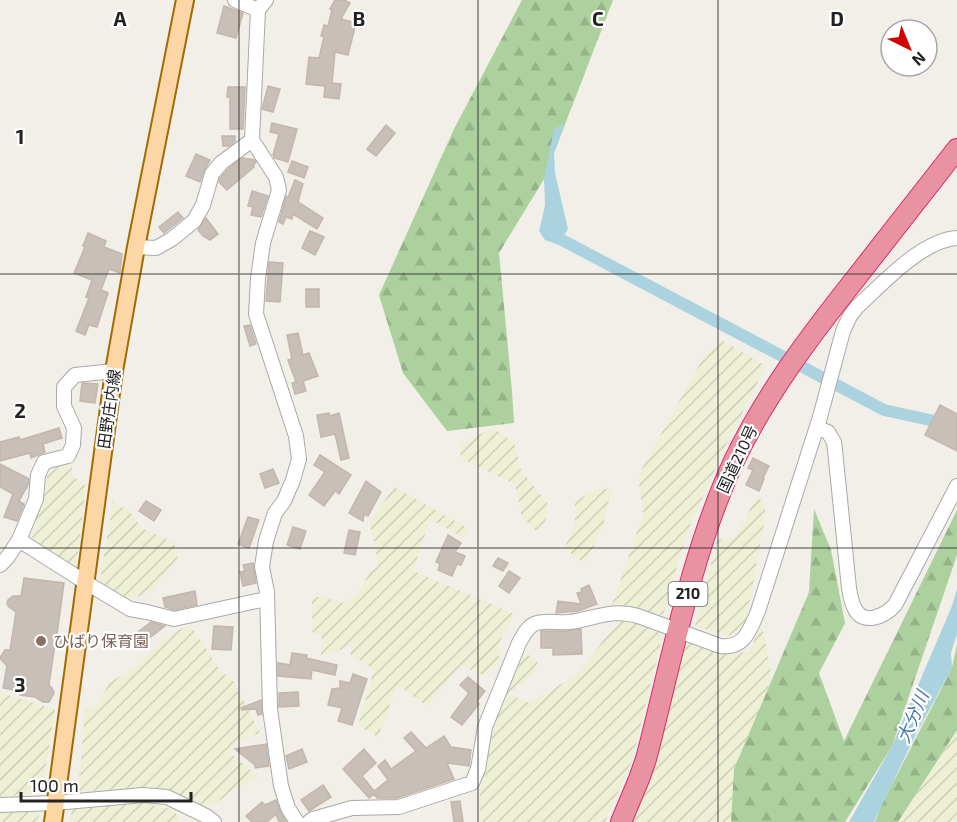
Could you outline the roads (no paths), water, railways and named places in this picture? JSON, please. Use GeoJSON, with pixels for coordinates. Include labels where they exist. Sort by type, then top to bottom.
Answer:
{"type":"FeatureCollection","features":[{"type":"Feature","properties":{"kind":"highway","name":"国道210号"},"geometry":{"type":"LineString","coordinates":[[621,822],[646,759],[695,566],[715,505],[733,464],[782,376],[957,149]]}},
{"type":"Feature","properties":{"kind":"main road","name":"田野庄内線"},"geometry":{"type":"LineString","coordinates":[[53,822],[114,371],[185,0]]}},
{"type":"Feature","properties":{"kind":"street"},"geometry":{"type":"LineString","coordinates":[[235,0],[262,5],[252,140],[276,177],[279,190],[263,243],[256,314],[296,436],[299,459],[293,480],[276,513],[266,541],[262,567],[267,592],[270,709],[281,786],[288,808],[297,822]]}},
{"type":"Feature","properties":{"kind":"street"},"geometry":{"type":"LineString","coordinates":[[136,247],[156,248],[172,239],[194,221],[203,205],[212,174],[221,163],[252,140]]}},
{"type":"Feature","properties":{"kind":"street"},"geometry":{"type":"LineString","coordinates":[[309,822],[352,808],[399,807],[472,783],[478,769],[485,727],[519,643],[524,633],[535,623],[569,622],[613,612],[624,613],[720,646],[727,647],[741,641],[748,633],[758,611],[828,393],[847,323],[854,311],[917,254],[948,238],[957,238]]}},
{"type":"Feature","properties":{"kind":"street"},"geometry":{"type":"LineString","coordinates":[[0,565],[19,540],[36,499],[38,476],[44,462],[68,456],[73,445],[74,428],[64,406],[64,387],[75,375],[114,371]]}},
{"type":"Feature","properties":{"kind":"street"},"geometry":{"type":"LineString","coordinates":[[817,428],[828,432],[834,442],[838,463],[849,588],[854,607],[861,616],[878,617],[895,605],[957,486]]}},
{"type":"Feature","properties":{"kind":"street"},"geometry":{"type":"LineString","coordinates":[[19,540],[130,609],[174,619],[266,599]]}},
{"type":"Feature","properties":{"kind":"street"},"geometry":{"type":"LineString","coordinates":[[0,805],[56,803],[142,795],[167,797],[214,822]]}},
{"type":"Feature","properties":{"kind":"water"},"geometry":{"type":"Polygon","coordinates":[[[564,124],[554,153],[555,173],[568,229],[559,245],[545,240],[539,231],[545,205],[544,179],[554,129],[564,124]]]}},
{"type":"Feature","properties":{"kind":"water","name":"大分川"},"geometry":{"type":"Polygon","coordinates":[[[957,589],[957,634],[951,653],[952,668],[914,738],[874,822],[849,822],[892,746],[952,606],[957,589]]]}},
{"type":"Feature","properties":{"kind":"waterway"},"geometry":{"type":"LineString","coordinates":[[562,240],[884,410],[939,422],[957,430]]}},
{"type":"Feature","properties":{"kind":"place","name":"ひばり保育園"},"geometry":{"type":"Point","coordinates":[41,641]}}]}
